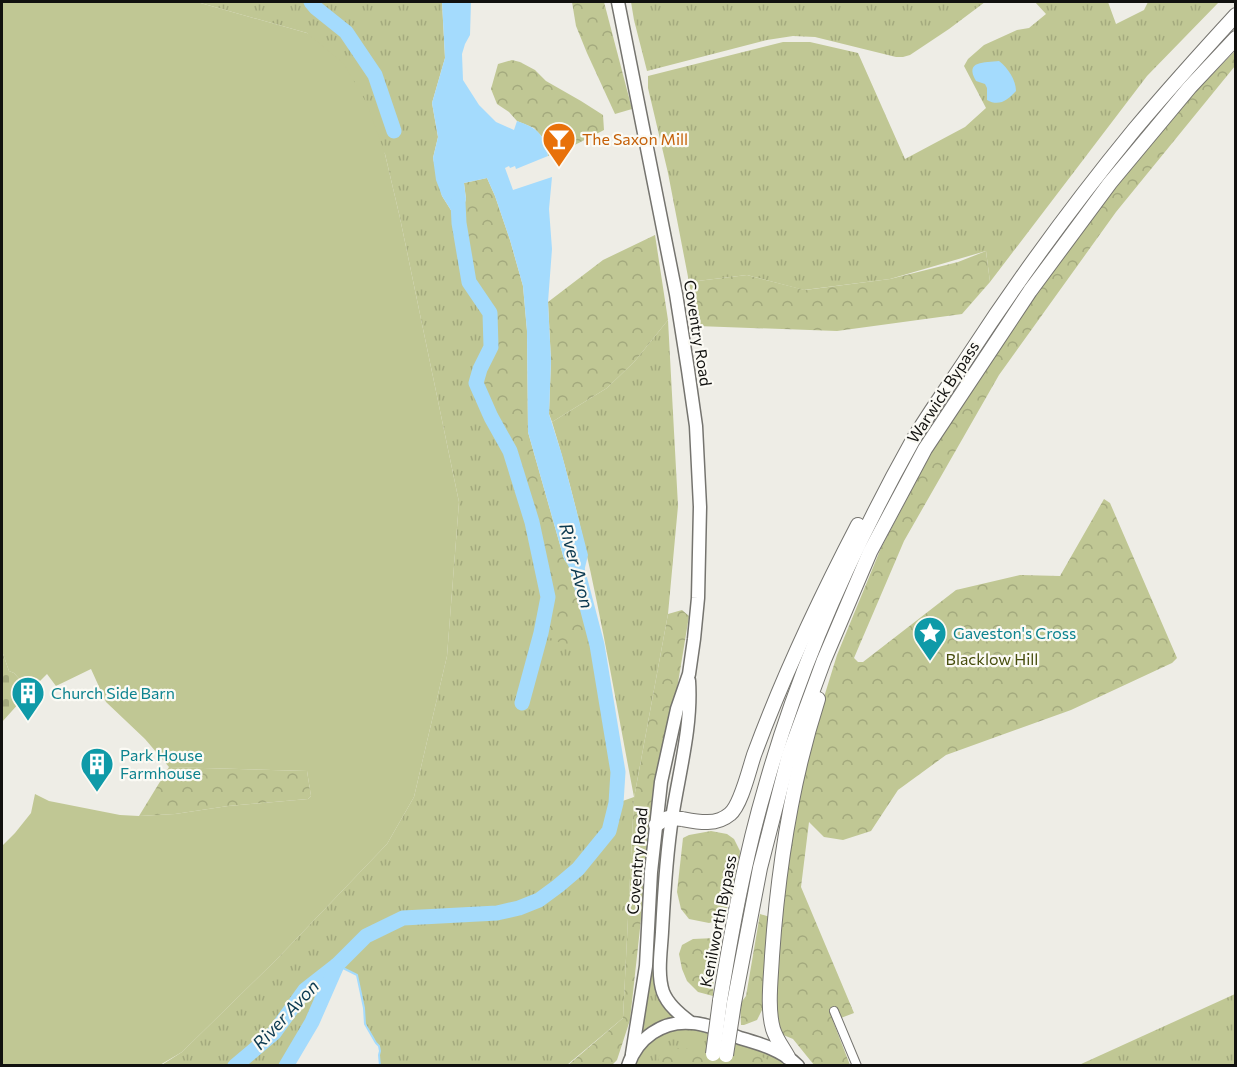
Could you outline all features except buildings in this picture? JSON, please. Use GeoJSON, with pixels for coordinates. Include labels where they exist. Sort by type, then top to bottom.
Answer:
{"type":"FeatureCollection","features":[{"type":"Feature","properties":{"kind":"highway","name":"Warwick Bypass"},"geometry":{"type":"LineString","coordinates":[[766,784],[797,691],[841,581],[915,438],[988,326],[1050,238],[1134,131],[1236,15]]}},
{"type":"Feature","properties":{"kind":"highway","name":"Warwick Bypass"},"geometry":{"type":"LineString","coordinates":[[772,818],[800,724],[851,593],[870,552],[926,448],[1029,291],[1110,183],[1190,87],[1236,38]]}},
{"type":"Feature","properties":{"kind":"highway"},"geometry":{"type":"LineString","coordinates":[[656,825],[672,817],[699,822],[715,822],[725,818],[734,810],[770,711],[813,615],[882,483],[915,438]]}},
{"type":"Feature","properties":{"kind":"highway"},"geometry":{"type":"LineString","coordinates":[[793,1061],[774,1032],[771,1014],[772,949],[783,847],[801,758],[851,593]]}},
{"type":"Feature","properties":{"kind":"highway","name":"Kenilworth Bypass"},"geometry":{"type":"LineString","coordinates":[[719,1060],[738,899],[748,850],[766,784]]}},
{"type":"Feature","properties":{"kind":"highway","name":"Kenilworth Bypass"},"geometry":{"type":"LineString","coordinates":[[727,1002],[750,916],[772,818]]}},
{"type":"Feature","properties":{"kind":"main road","name":"Coventry Road"},"geometry":{"type":"LineString","coordinates":[[618,2],[676,294],[696,426],[699,482],[696,619],[689,674],[690,707],[672,817],[663,900],[661,978],[663,990],[670,1004],[690,1022]]}},
{"type":"Feature","properties":{"kind":"main road","name":"Coventry Road"},"geometry":{"type":"LineString","coordinates":[[630,1060],[646,966],[651,872],[661,782],[677,709],[689,674]]}},
{"type":"Feature","properties":{"kind":"main road"},"geometry":{"type":"LineString","coordinates":[[630,1060],[640,1042],[656,1030],[672,1024],[690,1022],[768,1047],[793,1061]]}},
{"type":"Feature","properties":{"kind":"street"},"geometry":{"type":"LineString","coordinates":[[834,1011],[857,1065]]}},
{"type":"Feature","properties":{"kind":"green space"},"geometry":{"type":"Polygon","coordinates":[[[2,2],[197,2],[307,33],[344,64],[367,104],[385,154],[459,502],[447,656],[414,797],[387,844],[276,960],[182,1052],[160,1065],[2,1065],[2,846],[31,813],[35,794],[49,801],[120,815],[139,816],[308,799],[311,796],[307,771],[169,767],[145,739],[106,702],[91,669],[56,686],[47,674],[30,691],[14,673],[9,671],[2,651],[2,2]]]}},
{"type":"Feature","properties":{"kind":"green space"},"geometry":{"type":"Polygon","coordinates":[[[197,2],[442,2],[445,58],[432,103],[438,137],[433,158],[442,196],[459,223],[469,282],[490,313],[491,347],[476,383],[510,451],[532,522],[548,597],[542,633],[599,658],[618,772],[617,803],[634,797],[588,562],[552,422],[607,388],[635,361],[668,320],[678,506],[668,614],[634,798],[623,1018],[567,1065],[380,1065],[379,1046],[365,1024],[357,975],[338,965],[312,1022],[286,1065],[160,1066],[182,1052],[276,960],[387,844],[414,797],[447,656],[459,502],[385,154],[307,33],[197,2]]]}},
{"type":"Feature","properties":{"kind":"green space"},"geometry":{"type":"Polygon","coordinates":[[[572,2],[604,2],[632,109],[615,114],[576,26],[572,2]]]}},
{"type":"Feature","properties":{"kind":"green space"},"geometry":{"type":"Polygon","coordinates":[[[631,2],[985,2],[949,29],[910,55],[903,57],[815,37],[793,36],[767,40],[647,71],[631,2]]]}},
{"type":"Feature","properties":{"kind":"green space"},"geometry":{"type":"Polygon","coordinates":[[[1035,2],[1108,2],[1116,24],[1144,10],[1148,2],[1219,2],[1147,76],[990,282],[986,251],[890,279],[804,290],[747,275],[689,282],[668,173],[648,88],[648,76],[783,42],[810,42],[858,53],[905,159],[965,127],[986,108],[964,66],[968,59],[984,45],[1017,30],[1029,28],[1046,14],[1035,2]]]}},
{"type":"Feature","properties":{"kind":"green space","name":"Blacklow Hill"},"geometry":{"type":"Polygon","coordinates":[[[1235,51],[1235,66],[1116,212],[999,375],[904,541],[854,658],[858,662],[863,662],[956,590],[1020,575],[1060,576],[1104,499],[1110,503],[1177,658],[1172,663],[1071,710],[946,755],[898,790],[871,831],[843,840],[824,837],[809,822],[801,887],[854,1013],[833,1021],[850,1065],[814,1065],[793,1039],[781,1034],[776,1010],[778,945],[793,816],[812,736],[837,655],[881,548],[936,444],[998,345],[1108,195],[1193,94],[1235,51]]]}},
{"type":"Feature","properties":{"kind":"green space"},"geometry":{"type":"Polygon","coordinates":[[[512,60],[535,70],[546,81],[603,115],[604,130],[548,156],[545,140],[534,128],[517,121],[497,104],[491,89],[498,64],[512,60]]]}},
{"type":"Feature","properties":{"kind":"green space"},"geometry":{"type":"Polygon","coordinates":[[[487,178],[510,240],[523,286],[527,331],[528,432],[564,559],[581,584],[599,658],[570,648],[541,633],[548,597],[532,522],[510,451],[476,383],[491,347],[490,314],[469,282],[459,223],[466,199],[464,183],[487,178]]]}},
{"type":"Feature","properties":{"kind":"green space"},"geometry":{"type":"Polygon","coordinates":[[[655,235],[668,320],[635,361],[607,388],[552,422],[549,414],[551,361],[548,302],[603,260],[655,235]]]}},
{"type":"Feature","properties":{"kind":"green space"},"geometry":{"type":"Polygon","coordinates":[[[986,251],[990,282],[962,314],[837,331],[697,326],[689,282],[747,275],[805,290],[890,279],[958,262],[986,251]]]}},
{"type":"Feature","properties":{"kind":"green space"},"geometry":{"type":"Polygon","coordinates":[[[682,610],[689,616],[678,683],[656,782],[630,1020],[617,1060],[612,1065],[567,1066],[623,1018],[634,798],[668,614],[682,610]]]}},
{"type":"Feature","properties":{"kind":"green space"},"geometry":{"type":"Polygon","coordinates":[[[2,651],[9,671],[14,673],[30,691],[2,722],[2,651]]]}},
{"type":"Feature","properties":{"kind":"green space"},"geometry":{"type":"Polygon","coordinates":[[[169,767],[307,771],[311,796],[308,799],[139,816],[169,767]]]}},
{"type":"Feature","properties":{"kind":"green space"},"geometry":{"type":"Polygon","coordinates":[[[711,831],[727,834],[734,839],[740,851],[738,871],[724,919],[709,923],[689,919],[681,909],[677,892],[683,838],[711,831]]]}},
{"type":"Feature","properties":{"kind":"green space"},"geometry":{"type":"Polygon","coordinates":[[[664,834],[657,960],[678,1018],[640,1036],[653,958],[661,846],[664,834]]]}},
{"type":"Feature","properties":{"kind":"green space"},"geometry":{"type":"Polygon","coordinates":[[[760,914],[770,917],[764,1006],[757,1020],[741,1025],[740,1004],[746,996],[760,914]]]}},
{"type":"Feature","properties":{"kind":"green space"},"geometry":{"type":"Polygon","coordinates":[[[715,938],[713,996],[698,992],[687,981],[679,954],[682,945],[693,939],[715,938]]]}},
{"type":"Feature","properties":{"kind":"green space"},"geometry":{"type":"Polygon","coordinates":[[[1235,994],[1235,1065],[1079,1065],[1235,994]]]}},
{"type":"Feature","properties":{"kind":"green space"},"geometry":{"type":"Polygon","coordinates":[[[678,1028],[693,1029],[767,1052],[787,1065],[633,1066],[636,1058],[655,1036],[678,1028]]]}},
{"type":"Feature","properties":{"kind":"green space"},"geometry":{"type":"Polygon","coordinates":[[[678,1048],[707,1050],[709,1053],[707,1065],[659,1065],[658,1057],[667,1050],[678,1048]]]}},
{"type":"Feature","properties":{"kind":"green space"},"geometry":{"type":"Polygon","coordinates":[[[736,1049],[758,1055],[779,1065],[734,1065],[736,1049]]]}},
{"type":"Feature","properties":{"kind":"water"},"geometry":{"type":"Polygon","coordinates":[[[442,2],[471,2],[470,35],[462,54],[463,80],[479,105],[496,122],[514,130],[517,121],[535,130],[542,137],[548,156],[516,169],[515,166],[505,168],[513,190],[552,177],[549,209],[552,249],[548,302],[551,361],[549,414],[588,555],[581,584],[564,559],[528,432],[527,331],[523,286],[495,196],[487,178],[464,183],[466,199],[459,223],[442,196],[436,180],[433,158],[438,137],[432,103],[445,58],[442,2]]]}},
{"type":"Feature","properties":{"kind":"water"},"geometry":{"type":"Polygon","coordinates":[[[999,61],[1011,74],[1016,91],[1006,100],[995,103],[987,100],[987,88],[985,84],[976,81],[973,69],[978,64],[999,61]]]}},
{"type":"Feature","properties":{"kind":"waterway"},"geometry":{"type":"LineString","coordinates":[[311,2],[346,32],[375,75],[394,131]]}},
{"type":"Feature","properties":{"kind":"waterway"},"geometry":{"type":"LineString","coordinates":[[458,202],[459,223],[469,282],[490,313],[491,347],[476,383],[510,451],[532,522],[548,597],[522,703]]}},
{"type":"Feature","properties":{"kind":"waterway","name":"River Avon"},"geometry":{"type":"LineString","coordinates":[[235,1066],[274,1033],[305,990],[337,965],[366,936],[403,918],[497,913],[539,900],[578,869],[609,831],[616,803],[618,772],[597,645],[576,565]]}},
{"type":"Feature","properties":{"kind":"waterway"},"geometry":{"type":"LineString","coordinates":[[337,965],[357,975],[365,1024],[379,1046],[380,1066]]}},
{"type":"Feature","properties":{"kind":"waterway","name":"River Avon"},"geometry":{"type":"LineString","coordinates":[[286,1066],[312,1022],[337,965]]}},
{"type":"Feature","properties":{"kind":"place","name":"The Saxon Mill"},"geometry":{"type":"Point","coordinates":[559,168]}},
{"type":"Feature","properties":{"kind":"place","name":"Gaveston's Cross"},"geometry":{"type":"Point","coordinates":[930,662]}},
{"type":"Feature","properties":{"kind":"place","name":"Church Side Barn"},"geometry":{"type":"Point","coordinates":[28,722]}},
{"type":"Feature","properties":{"kind":"place","name":"Park House Farmhouse"},"geometry":{"type":"Point","coordinates":[97,793]}}]}
